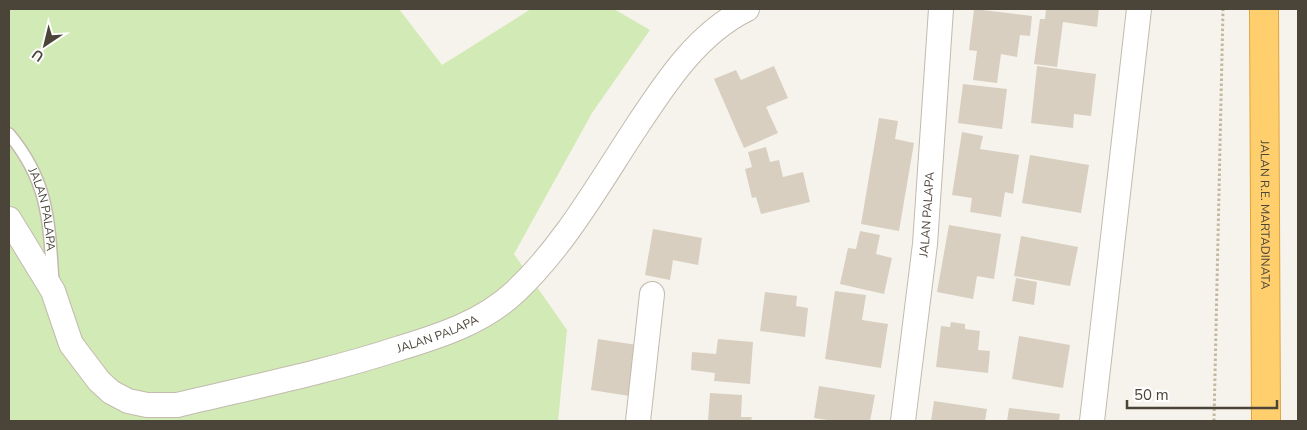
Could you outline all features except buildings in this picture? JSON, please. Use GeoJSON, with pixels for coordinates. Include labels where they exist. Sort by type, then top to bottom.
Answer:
{"type":"FeatureCollection","features":[{"type":"Feature","properties":{"kind":"highway","name":"JALAN R.E. MARTADINATA"},"geometry":{"type":"LineString","coordinates":[[1264,9],[1266,421]]}},
{"type":"Feature","properties":{"kind":"street","name":"JALAN PALAPA"},"geometry":{"type":"LineString","coordinates":[[9,219],[53,291],[71,344],[82,361],[111,392],[128,400],[147,405],[177,405],[360,361],[438,336],[474,320],[513,294],[545,261],[588,201],[661,89],[688,55],[726,19],[747,9]]}},
{"type":"Feature","properties":{"kind":"street","name":"JALAN PALAPA"},"geometry":{"type":"LineString","coordinates":[[903,421],[925,244],[941,9]]}},
{"type":"Feature","properties":{"kind":"street"},"geometry":{"type":"LineString","coordinates":[[1092,421],[1139,9]]}},
{"type":"Feature","properties":{"kind":"street"},"geometry":{"type":"LineString","coordinates":[[638,421],[652,294]]}},
{"type":"Feature","properties":{"kind":"lane","name":"JALAN PALAPA"},"geometry":{"type":"LineString","coordinates":[[9,134],[33,168],[44,198],[50,234],[53,291]]}},
{"type":"Feature","properties":{"kind":"path"},"geometry":{"type":"LineString","coordinates":[[1214,421],[1224,9]]}},
{"type":"Feature","properties":{"kind":"green space"},"geometry":{"type":"Polygon","coordinates":[[[9,9],[399,9],[442,65],[531,9],[614,9],[650,30],[592,113],[514,254],[567,330],[558,421],[9,421],[9,9]]]}}]}
